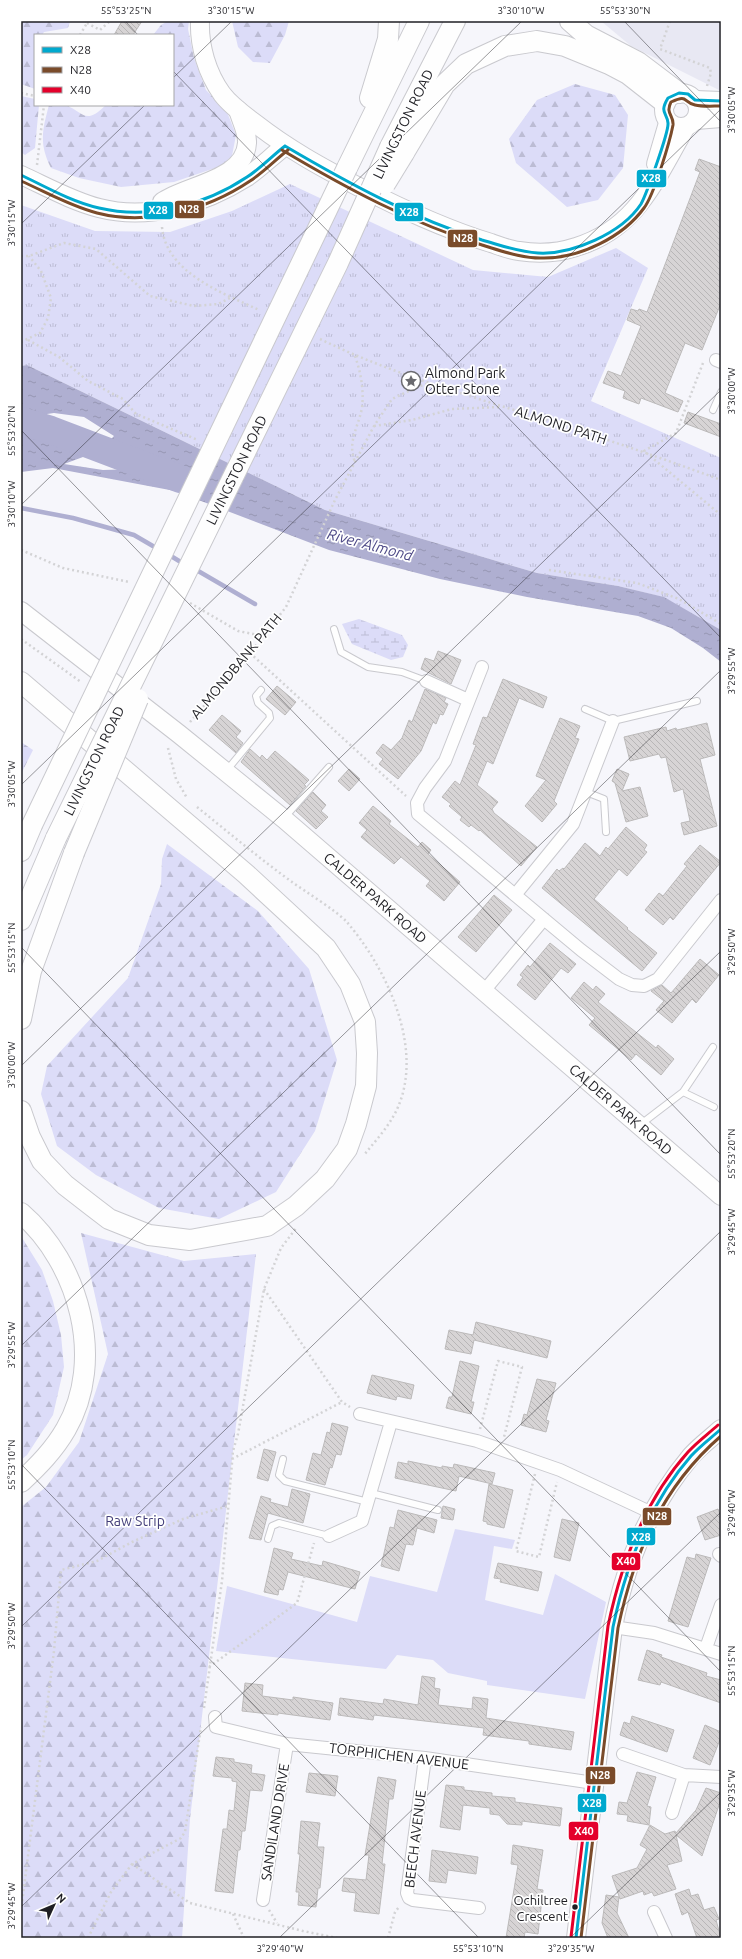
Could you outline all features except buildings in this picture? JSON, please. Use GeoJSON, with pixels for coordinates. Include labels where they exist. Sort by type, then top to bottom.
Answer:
{"type":"FeatureCollection","features":[{"type":"Feature","properties":{"kind":"main road"},"geometry":{"type":"LineString","coordinates":[[200,21],[202,51],[222,94],[238,110],[285,146],[313,163],[399,208],[463,235],[518,251],[550,253],[576,247],[601,237],[620,225],[640,205],[698,114],[698,106],[693,99],[638,62],[586,35],[570,21]]}},
{"type":"Feature","properties":{"kind":"main road"},"geometry":{"type":"LineString","coordinates":[[362,132],[388,39],[389,21]]}},
{"type":"Feature","properties":{"kind":"main road","name":"LIVINGSTON ROAD"},"geometry":{"type":"LineString","coordinates":[[21,851],[32,825],[347,168],[362,132],[419,21]]}},
{"type":"Feature","properties":{"kind":"main road","name":"LIVINGSTON ROAD"},"geometry":{"type":"LineString","coordinates":[[21,920],[56,838],[338,263],[397,150],[455,21]]}},
{"type":"Feature","properties":{"kind":"main road"},"geometry":{"type":"LineString","coordinates":[[397,150],[445,84],[466,64],[505,46],[536,41],[565,46],[609,64],[628,74],[693,99]]}},
{"type":"Feature","properties":{"kind":"main road"},"geometry":{"type":"LineString","coordinates":[[693,99],[664,113],[668,123],[676,128],[721,118]]}},
{"type":"Feature","properties":{"kind":"main road"},"geometry":{"type":"LineString","coordinates":[[154,216],[171,196],[224,176],[243,158],[248,142],[238,110]]}},
{"type":"Feature","properties":{"kind":"main road"},"geometry":{"type":"LineString","coordinates":[[640,205],[654,171],[668,123]]}},
{"type":"Feature","properties":{"kind":"main road"},"geometry":{"type":"LineString","coordinates":[[29,171],[70,198],[100,208],[154,216],[161,212],[208,197],[247,176],[285,146]]}},
{"type":"Feature","properties":{"kind":"main road"},"geometry":{"type":"LineString","coordinates":[[21,1019],[31,971],[74,853],[212,520]]}},
{"type":"Feature","properties":{"kind":"main road","name":"CALDER PARK ROAD"},"geometry":{"type":"LineString","coordinates":[[21,611],[179,734],[284,819],[721,1196]]}},
{"type":"Feature","properties":{"kind":"main road"},"geometry":{"type":"LineString","coordinates":[[21,682],[246,874],[326,948],[350,984],[364,1022],[367,1053],[366,1086],[356,1124],[347,1148],[325,1179],[296,1206],[266,1226],[190,1240],[150,1236],[109,1219],[66,1185],[42,1161],[30,1137],[21,1111]]}},
{"type":"Feature","properties":{"kind":"main road"},"geometry":{"type":"LineString","coordinates":[[21,1213],[48,1243],[65,1272],[78,1299],[84,1332],[86,1364],[79,1396],[66,1428],[47,1458],[21,1482]]}},
{"type":"Feature","properties":{"kind":"main road"},"geometry":{"type":"LineString","coordinates":[[576,1938],[613,1627],[618,1599],[627,1570],[652,1513],[692,1455],[721,1429]]}},
{"type":"Feature","properties":{"kind":"street"},"geometry":{"type":"LineString","coordinates":[[482,667],[445,761],[425,788],[417,802],[418,814],[619,980],[632,985],[644,986],[658,979],[721,900]]}},
{"type":"Feature","properties":{"kind":"street"},"geometry":{"type":"LineString","coordinates":[[426,681],[468,700]]}},
{"type":"Feature","properties":{"kind":"street"},"geometry":{"type":"LineString","coordinates":[[515,895],[573,824],[613,721]]}},
{"type":"Feature","properties":{"kind":"street"},"geometry":{"type":"LineString","coordinates":[[484,991],[544,919]]}},
{"type":"Feature","properties":{"kind":"street"},"geometry":{"type":"LineString","coordinates":[[360,1414],[477,1441],[501,1449],[560,1470],[652,1513]]}},
{"type":"Feature","properties":{"kind":"street"},"geometry":{"type":"LineString","coordinates":[[329,1536],[362,1521],[391,1422]]}},
{"type":"Feature","properties":{"kind":"street"},"geometry":{"type":"LineString","coordinates":[[706,1648],[721,1605]]}},
{"type":"Feature","properties":{"kind":"street"},"geometry":{"type":"LineString","coordinates":[[613,1627],[654,1633],[706,1648],[721,1654]]}},
{"type":"Feature","properties":{"kind":"street","name":"TORPHICHEN AVENUE"},"geometry":{"type":"LineString","coordinates":[[215,1717],[216,1727],[287,1744],[425,1758],[594,1783]]}},
{"type":"Feature","properties":{"kind":"street","name":"SANDILAND DRIVE"},"geometry":{"type":"LineString","coordinates":[[263,1900],[287,1744]]}},
{"type":"Feature","properties":{"kind":"street"},"geometry":{"type":"LineString","coordinates":[[623,1754],[684,1775],[721,1778]]}},
{"type":"Feature","properties":{"kind":"street","name":"BEECH AVENUE"},"geometry":{"type":"LineString","coordinates":[[425,1758],[407,1893],[409,1898],[413,1900],[479,1908]]}},
{"type":"Feature","properties":{"kind":"street"},"geometry":{"type":"LineString","coordinates":[[672,1813],[684,1775]]}},
{"type":"Feature","properties":{"kind":"street"},"geometry":{"type":"LineString","coordinates":[[654,1912],[666,1938]]}},
{"type":"Feature","properties":{"kind":"lane"},"geometry":{"type":"LineString","coordinates":[[713,410],[721,392]]}},
{"type":"Feature","properties":{"kind":"lane"},"geometry":{"type":"LineString","coordinates":[[334,629],[341,652],[368,667],[402,672],[426,681]]}},
{"type":"Feature","properties":{"kind":"lane"},"geometry":{"type":"LineString","coordinates":[[225,772],[270,718],[270,713],[258,703],[256,696],[261,690]]}},
{"type":"Feature","properties":{"kind":"lane"},"geometry":{"type":"LineString","coordinates":[[584,708],[613,721],[697,700]]}},
{"type":"Feature","properties":{"kind":"lane"},"geometry":{"type":"LineString","coordinates":[[284,819],[329,767]]}},
{"type":"Feature","properties":{"kind":"lane"},"geometry":{"type":"LineString","coordinates":[[586,792],[604,799],[606,832]]}},
{"type":"Feature","properties":{"kind":"lane"},"geometry":{"type":"LineString","coordinates":[[639,1125],[683,1092],[713,1047]]}},
{"type":"Feature","properties":{"kind":"lane"},"geometry":{"type":"LineString","coordinates":[[683,1092],[714,1107]]}},
{"type":"Feature","properties":{"kind":"lane"},"geometry":{"type":"LineString","coordinates":[[284,1459],[279,1475],[285,1481],[438,1510]]}},
{"type":"Feature","properties":{"kind":"lane"},"geometry":{"type":"LineString","coordinates":[[268,1539],[272,1526],[279,1522],[329,1536]]}},
{"type":"Feature","properties":{"kind":"path"},"geometry":{"type":"LineString","coordinates":[[80,34],[86,22],[100,30],[110,21]]}},
{"type":"Feature","properties":{"kind":"path"},"geometry":{"type":"LineString","coordinates":[[670,21],[660,49],[710,68],[711,73],[693,99]]}},
{"type":"Feature","properties":{"kind":"path"},"geometry":{"type":"LineString","coordinates":[[21,93],[34,96]]}},
{"type":"Feature","properties":{"kind":"path"},"geometry":{"type":"LineString","coordinates":[[29,171],[44,106]]}},
{"type":"Feature","properties":{"kind":"path"},"geometry":{"type":"LineString","coordinates":[[21,256],[29,256],[64,243],[96,249],[150,296],[194,306],[218,304],[232,297],[193,276],[172,257],[154,216]]}},
{"type":"Feature","properties":{"kind":"path"},"geometry":{"type":"LineString","coordinates":[[21,342],[40,333],[48,318],[51,298],[41,271],[29,256]]}},
{"type":"Feature","properties":{"kind":"path"},"geometry":{"type":"LineString","coordinates":[[28,340],[59,357],[88,381],[123,400],[136,414],[193,437],[199,441]]}},
{"type":"Feature","properties":{"kind":"path","name":"ALMOND PATH"},"geometry":{"type":"LineString","coordinates":[[355,462],[351,451],[362,408],[363,388],[360,369],[354,356],[431,383],[644,451],[721,480]]}},
{"type":"Feature","properties":{"kind":"path"},"geometry":{"type":"LineString","coordinates":[[719,361],[706,356],[676,433],[644,451],[721,515]]}},
{"type":"Feature","properties":{"kind":"path","name":"ALMONDBANK PATH"},"geometry":{"type":"LineString","coordinates":[[179,734],[250,653],[286,607],[309,553],[335,500],[374,426],[392,399],[417,387],[431,383]]}},
{"type":"Feature","properties":{"kind":"path"},"geometry":{"type":"LineString","coordinates":[[374,426],[412,420],[452,409],[503,406]]}},
{"type":"Feature","properties":{"kind":"path"},"geometry":{"type":"LineString","coordinates":[[550,570],[637,583],[679,600],[721,624]]}},
{"type":"Feature","properties":{"kind":"path"},"geometry":{"type":"LineString","coordinates":[[250,653],[403,794],[417,802]]}},
{"type":"Feature","properties":{"kind":"path"},"geometry":{"type":"LineString","coordinates":[[264,1289],[342,1402],[360,1414]]}},
{"type":"Feature","properties":{"kind":"path"},"geometry":{"type":"LineString","coordinates":[[477,1441],[498,1361],[522,1367],[501,1449]]}},
{"type":"Feature","properties":{"kind":"path"},"geometry":{"type":"LineString","coordinates":[[232,1459],[342,1402]]}},
{"type":"Feature","properties":{"kind":"path"},"geometry":{"type":"LineString","coordinates":[[537,1462],[516,1551],[539,1557],[560,1470]]}},
{"type":"Feature","properties":{"kind":"path"},"geometry":{"type":"LineString","coordinates":[[21,1911],[54,1651],[61,1570],[97,1561],[132,1542],[183,1520],[228,1506]]}},
{"type":"Feature","properties":{"kind":"path"},"geometry":{"type":"LineString","coordinates":[[209,1667],[297,1603],[315,1540],[329,1536]]}},
{"type":"Feature","properties":{"kind":"path"},"geometry":{"type":"LineString","coordinates":[[132,1864],[190,1903],[303,1932],[337,1938]]}},
{"type":"Feature","properties":{"kind":"path"},"geometry":{"type":"LineString","coordinates":[[388,1938],[395,1912],[409,1898]]}},
{"type":"Feature","properties":{"kind":"path"},"geometry":{"type":"LineString","coordinates":[[233,1913],[244,1938]]}},
{"type":"Feature","properties":{"kind":"shaded area"},"geometry":{"type":"Polygon","coordinates":[[[601,21],[721,21],[721,91],[631,46],[601,21]]]}},
{"type":"Feature","properties":{"kind":"green space"},"geometry":{"type":"Polygon","coordinates":[[[21,21],[70,21],[68,28],[44,32],[43,34],[34,34],[34,89],[21,84],[21,21]]]}},
{"type":"Feature","properties":{"kind":"green space"},"geometry":{"type":"Polygon","coordinates":[[[168,21],[189,21],[188,29],[194,58],[206,90],[227,112],[236,135],[232,156],[221,166],[174,182],[121,187],[79,178],[51,168],[43,144],[43,130],[49,106],[67,106],[85,116],[89,116],[93,115],[105,106],[174,106],[174,34],[154,34],[161,25],[168,21]]]}},
{"type":"Feature","properties":{"kind":"green space"},"geometry":{"type":"Polygon","coordinates":[[[232,21],[289,21],[285,35],[270,63],[253,62],[238,47],[232,21]]]}},
{"type":"Feature","properties":{"kind":"green space"},"geometry":{"type":"Polygon","coordinates":[[[575,84],[615,95],[628,115],[623,168],[598,200],[567,207],[516,163],[509,139],[537,100],[575,84]]]}},
{"type":"Feature","properties":{"kind":"green space"},"geometry":{"type":"Polygon","coordinates":[[[21,96],[34,99],[34,106],[39,106],[35,148],[25,155],[21,152],[21,96]]]}},
{"type":"Feature","properties":{"kind":"green space"},"geometry":{"type":"Polygon","coordinates":[[[290,184],[473,270],[548,277],[616,248],[648,268],[591,401],[721,458],[721,630],[663,597],[618,586],[537,573],[325,510],[27,365],[21,366],[21,205],[95,231],[170,232],[232,211],[290,184]]]}},
{"type":"Feature","properties":{"kind":"green space"},"geometry":{"type":"Polygon","coordinates":[[[359,619],[402,635],[408,645],[403,657],[391,660],[352,644],[342,624],[359,619]]]}},
{"type":"Feature","properties":{"kind":"green space"},"geometry":{"type":"Polygon","coordinates":[[[21,742],[33,750],[21,774],[21,742]]]}},
{"type":"Feature","properties":{"kind":"green space"},"geometry":{"type":"Polygon","coordinates":[[[167,844],[258,911],[309,969],[337,1060],[315,1131],[276,1192],[219,1219],[159,1208],[96,1175],[57,1146],[41,1094],[47,1066],[128,978],[161,884],[162,859],[167,844]]]}},
{"type":"Feature","properties":{"kind":"green space","name":"Raw Strip"},"geometry":{"type":"Polygon","coordinates":[[[81,1233],[184,1261],[256,1254],[190,1819],[182,1938],[21,1938],[21,1507],[46,1487],[79,1442],[108,1354],[81,1233]]]}},
{"type":"Feature","properties":{"kind":"green space"},"geometry":{"type":"Polygon","coordinates":[[[21,1236],[42,1270],[53,1301],[61,1335],[64,1367],[53,1415],[27,1455],[21,1460],[21,1236]]]}},
{"type":"Feature","properties":{"kind":"green space"},"geometry":{"type":"Polygon","coordinates":[[[455,1529],[515,1540],[512,1549],[494,1546],[485,1600],[543,1615],[555,1574],[606,1602],[585,1699],[487,1685],[487,1681],[448,1673],[433,1660],[397,1655],[386,1669],[216,1651],[227,1586],[357,1622],[370,1576],[437,1592],[455,1529]]]}},
{"type":"Feature","properties":{"kind":"water"},"geometry":{"type":"Polygon","coordinates":[[[27,365],[325,510],[537,573],[618,586],[664,597],[721,630],[721,662],[703,648],[671,628],[638,616],[527,597],[440,579],[329,550],[175,491],[53,468],[21,472],[21,366],[27,365]],[[54,413],[40,415],[72,433],[108,442],[114,436],[84,417],[54,413]],[[83,457],[64,464],[103,470],[136,469],[155,461],[145,460],[83,457]]]}},
{"type":"Feature","properties":{"kind":"waterway","name":"River Almond"},"geometry":{"type":"LineString","coordinates":[[21,421],[51,430],[180,479]]}},
{"type":"Feature","properties":{"kind":"waterway"},"geometry":{"type":"LineString","coordinates":[[21,508],[73,518],[134,535],[158,549]]}},
{"type":"Feature","properties":{"kind":"waterway"},"geometry":{"type":"LineString","coordinates":[[166,553],[184,564]]}},
{"type":"Feature","properties":{"kind":"waterway"},"geometry":{"type":"LineString","coordinates":[[193,568],[255,604]]}},
{"type":"Feature","properties":{"kind":"transit line","name":"X28"},"geometry":{"type":"LineString","coordinates":[[285,146],[381,199],[431,221],[456,231],[509,248],[538,253],[551,253],[581,246],[595,240],[609,233],[633,215],[641,204],[657,164],[665,138],[668,123],[664,112],[664,107],[668,98],[679,93],[688,94],[695,100],[721,101]]}},
{"type":"Feature","properties":{"kind":"transit line","name":"N28"},"geometry":{"type":"LineString","coordinates":[[282,150],[379,204],[430,226],[482,245],[513,254],[536,258],[558,257],[586,250],[613,237],[625,228],[644,208],[657,180],[671,133],[673,125],[669,112],[671,102],[685,99],[691,104],[698,106],[721,106]]}},
{"type":"Feature","properties":{"kind":"transit line","name":"X28"},"geometry":{"type":"LineString","coordinates":[[21,175],[59,194],[99,208],[118,211],[157,211],[176,208],[195,202],[231,187],[262,166],[285,146]]}},
{"type":"Feature","properties":{"kind":"transit line","name":"N28"},"geometry":{"type":"LineString","coordinates":[[21,181],[68,203],[97,213],[116,217],[136,218],[156,216],[176,213],[215,200],[255,177],[288,150]]}},
{"type":"Feature","properties":{"kind":"transit line","name":"X40"},"geometry":{"type":"LineString","coordinates":[[571,1937],[608,1626],[613,1603],[620,1579],[637,1534],[659,1491],[688,1452],[718,1425]]}},
{"type":"Feature","properties":{"kind":"transit line","name":"X28"},"geometry":{"type":"LineString","coordinates":[[576,1938],[613,1627],[618,1604],[632,1558],[651,1515],[663,1494],[691,1456],[721,1429]]}},
{"type":"Feature","properties":{"kind":"transit line","name":"N28"},"geometry":{"type":"LineString","coordinates":[[581,1938],[618,1628],[625,1600],[642,1548],[653,1523],[667,1499],[682,1477],[700,1456],[721,1436]]}},
{"type":"Feature","properties":{"kind":"place","name":"Almond Park Otter Stone"},"geometry":{"type":"Point","coordinates":[411,381]}},
{"type":"Feature","properties":{"kind":"place","name":"Ochiltree Crescent"},"geometry":{"type":"Point","coordinates":[575,1907]}}]}
